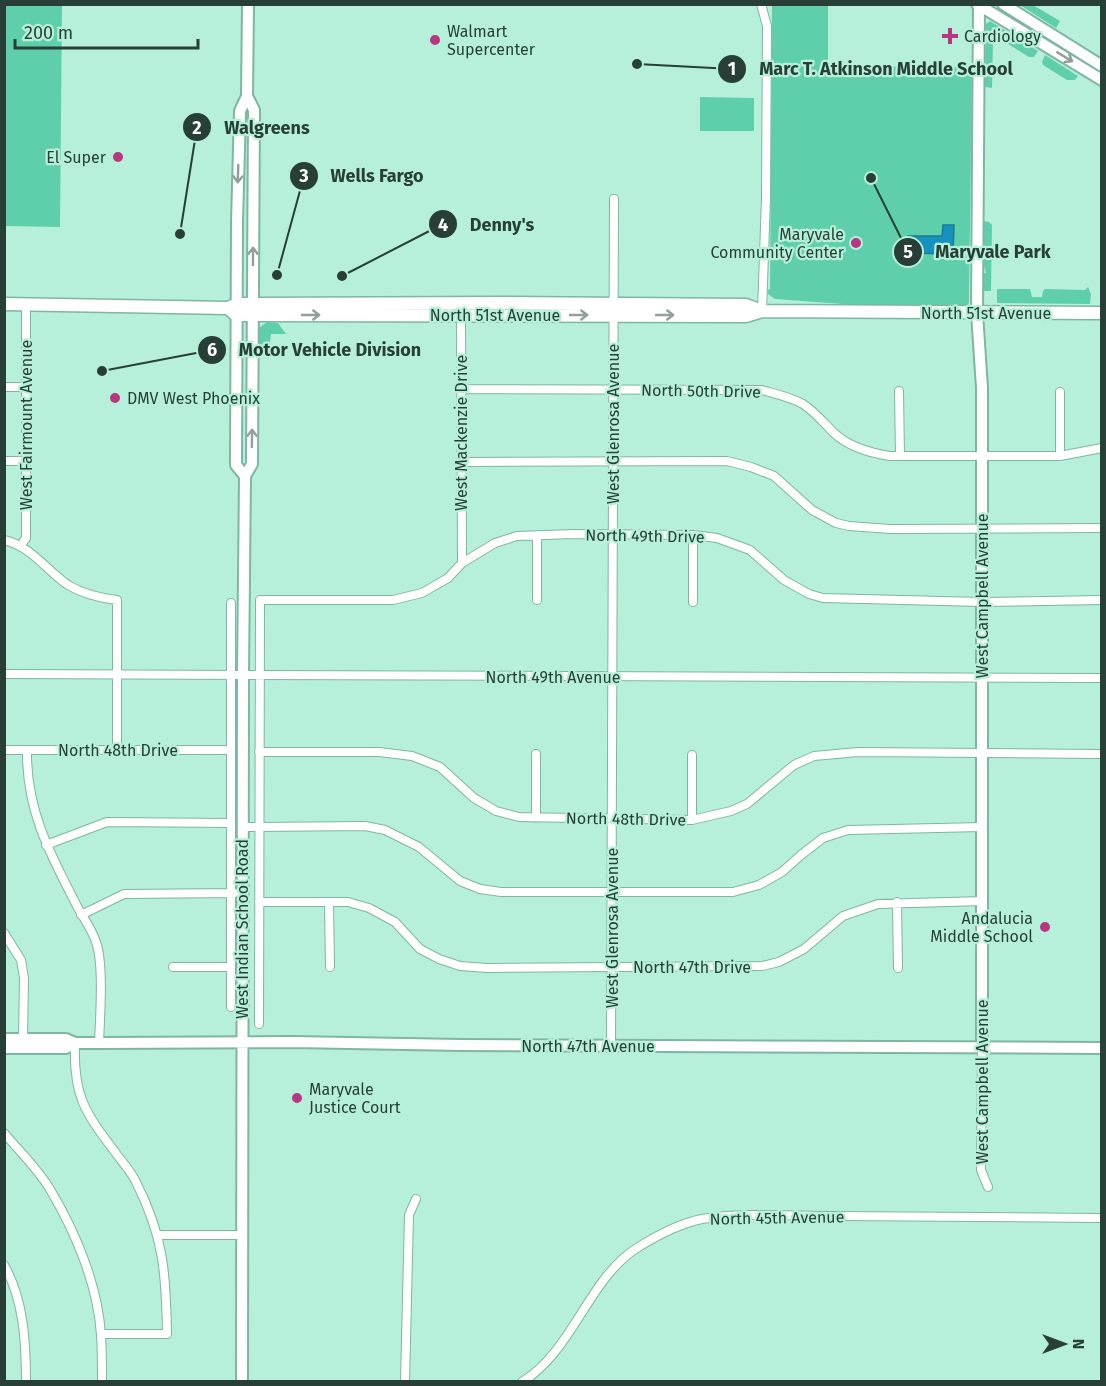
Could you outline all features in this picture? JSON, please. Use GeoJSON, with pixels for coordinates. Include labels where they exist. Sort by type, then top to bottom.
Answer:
{"type":"FeatureCollection","features":[{"type":"Feature","properties":{"kind":"main road","name":"North 51st Avenue"},"geometry":{"type":"LineString","coordinates":[[4,304],[234,309],[614,309],[746,305],[762,310],[1101,313]]}},
{"type":"Feature","properties":{"kind":"street","name":"West Indian School Road"},"geometry":{"type":"LineString","coordinates":[[245,477],[236,465],[234,309],[240,111],[247,96],[248,4]]}},
{"type":"Feature","properties":{"kind":"street"},"geometry":{"type":"LineString","coordinates":[[761,4],[767,26],[766,198],[762,310]]}},
{"type":"Feature","properties":{"kind":"street"},"geometry":{"type":"LineString","coordinates":[[1003,4],[1101,66]]}},
{"type":"Feature","properties":{"kind":"street"},"geometry":{"type":"LineString","coordinates":[[978,5],[1101,80]]}},
{"type":"Feature","properties":{"kind":"street","name":"West Campbell Avenue"},"geometry":{"type":"LineString","coordinates":[[978,5],[976,313],[982,388],[981,1170],[988,1187]]}},
{"type":"Feature","properties":{"kind":"street"},"geometry":{"type":"LineString","coordinates":[[1009,23],[1030,30],[1047,40],[1056,37]]}},
{"type":"Feature","properties":{"kind":"street"},"geometry":{"type":"LineString","coordinates":[[1086,56],[1088,71]]}},
{"type":"Feature","properties":{"kind":"street","name":"West Indian School Road"},"geometry":{"type":"LineString","coordinates":[[242,1382],[243,675],[245,477],[252,464],[254,110],[247,96]]}},
{"type":"Feature","properties":{"kind":"street","name":"West Glenrosa Avenue"},"geometry":{"type":"LineString","coordinates":[[612,1046],[614,200]]}},
{"type":"Feature","properties":{"kind":"street","name":"West Fairmount Avenue"},"geometry":{"type":"LineString","coordinates":[[21,545],[26,538],[26,304]]}},
{"type":"Feature","properties":{"kind":"street","name":"West Mackenzie Drive"},"geometry":{"type":"LineString","coordinates":[[461,309],[462,563]]}},
{"type":"Feature","properties":{"kind":"street"},"geometry":{"type":"LineString","coordinates":[[4,387],[26,387]]}},
{"type":"Feature","properties":{"kind":"street","name":"North 50th Drive"},"geometry":{"type":"LineString","coordinates":[[461,389],[762,390],[802,404],[836,435],[874,453],[900,456],[1060,456],[1101,448]]}},
{"type":"Feature","properties":{"kind":"street"},"geometry":{"type":"LineString","coordinates":[[899,391],[900,456]]}},
{"type":"Feature","properties":{"kind":"street"},"geometry":{"type":"LineString","coordinates":[[1060,392],[1060,456]]}},
{"type":"Feature","properties":{"kind":"street"},"geometry":{"type":"LineString","coordinates":[[4,461],[26,461]]}},
{"type":"Feature","properties":{"kind":"street"},"geometry":{"type":"LineString","coordinates":[[462,462],[727,461],[750,466],[774,477],[812,510],[836,523],[849,526],[890,529],[1101,528]]}},
{"type":"Feature","properties":{"kind":"street"},"geometry":{"type":"LineString","coordinates":[[537,535],[537,600]]}},
{"type":"Feature","properties":{"kind":"street","name":"North 49th Drive"},"geometry":{"type":"LineString","coordinates":[[260,600],[393,600],[422,593],[448,578],[462,563],[495,543],[517,536],[537,535],[693,535],[717,538],[750,550],[784,580],[809,594],[823,598],[982,602],[1101,600]]}},
{"type":"Feature","properties":{"kind":"street"},"geometry":{"type":"LineString","coordinates":[[693,535],[693,602]]}},
{"type":"Feature","properties":{"kind":"street"},"geometry":{"type":"LineString","coordinates":[[4,540],[21,545],[69,585],[100,598],[117,600],[117,750]]}},
{"type":"Feature","properties":{"kind":"street","name":"West Indian School Road"},"geometry":{"type":"LineString","coordinates":[[259,1024],[260,600]]}},
{"type":"Feature","properties":{"kind":"street","name":"West Indian School Road"},"geometry":{"type":"LineString","coordinates":[[231,603],[231,1007]]}},
{"type":"Feature","properties":{"kind":"street","name":"North 49th Avenue"},"geometry":{"type":"LineString","coordinates":[[4,674],[1101,678]]}},
{"type":"Feature","properties":{"kind":"street","name":"North 48th Drive"},"geometry":{"type":"LineString","coordinates":[[4,750],[231,750]]}},
{"type":"Feature","properties":{"kind":"street"},"geometry":{"type":"LineString","coordinates":[[27,750],[30,788],[46,845],[96,942],[99,953],[99,1043]]}},
{"type":"Feature","properties":{"kind":"street","name":"North 48th Drive"},"geometry":{"type":"LineString","coordinates":[[259,752],[379,752],[412,756],[440,767],[474,798],[496,811],[519,817],[692,820],[731,811],[747,804],[794,765],[814,756],[858,752],[1101,754]]}},
{"type":"Feature","properties":{"kind":"street"},"geometry":{"type":"LineString","coordinates":[[536,754],[536,818]]}},
{"type":"Feature","properties":{"kind":"street"},"geometry":{"type":"LineString","coordinates":[[692,755],[692,820]]}},
{"type":"Feature","properties":{"kind":"street"},"geometry":{"type":"LineString","coordinates":[[46,845],[107,822],[231,823]]}},
{"type":"Feature","properties":{"kind":"street"},"geometry":{"type":"LineString","coordinates":[[243,827],[365,826],[385,830],[419,847],[460,881],[480,889],[501,892],[612,893],[733,892],[759,885],[782,872],[823,838],[848,830],[982,827]]}},
{"type":"Feature","properties":{"kind":"street"},"geometry":{"type":"LineString","coordinates":[[81,915],[124,894],[243,893]]}},
{"type":"Feature","properties":{"kind":"street","name":"North 47th Drive"},"geometry":{"type":"LineString","coordinates":[[259,902],[348,902],[369,908],[395,922],[420,949],[439,959],[460,966],[487,968],[762,966],[779,962],[804,949],[843,916],[878,904],[983,901]]}},
{"type":"Feature","properties":{"kind":"street"},"geometry":{"type":"LineString","coordinates":[[330,902],[330,967]]}},
{"type":"Feature","properties":{"kind":"street"},"geometry":{"type":"LineString","coordinates":[[897,902],[898,968]]}},
{"type":"Feature","properties":{"kind":"street"},"geometry":{"type":"LineString","coordinates":[[4,933],[21,960],[24,978],[23,1044]]}},
{"type":"Feature","properties":{"kind":"street"},"geometry":{"type":"LineString","coordinates":[[173,967],[231,967]]}},
{"type":"Feature","properties":{"kind":"street","name":"North 47th Avenue"},"geometry":{"type":"LineString","coordinates":[[4,1048],[66,1039],[75,1043],[242,1042],[1101,1048]]}},
{"type":"Feature","properties":{"kind":"street","name":"North 47th Avenue"},"geometry":{"type":"LineString","coordinates":[[4,1040],[23,1044]]}},
{"type":"Feature","properties":{"kind":"street"},"geometry":{"type":"LineString","coordinates":[[75,1043],[76,1081],[82,1101],[87,1112],[135,1180],[158,1235],[167,1286],[167,1334],[101,1334]]}},
{"type":"Feature","properties":{"kind":"street"},"geometry":{"type":"LineString","coordinates":[[4,1133],[50,1189],[68,1224],[93,1289],[101,1334],[102,1382]]}},
{"type":"Feature","properties":{"kind":"street"},"geometry":{"type":"LineString","coordinates":[[405,1382],[409,1215],[416,1199]]}},
{"type":"Feature","properties":{"kind":"street","name":"North 45th Avenue"},"geometry":{"type":"LineString","coordinates":[[522,1382],[552,1355],[622,1260],[639,1246],[701,1219],[766,1216],[1101,1218]]}},
{"type":"Feature","properties":{"kind":"street"},"geometry":{"type":"LineString","coordinates":[[158,1235],[242,1235]]}},
{"type":"Feature","properties":{"kind":"street"},"geometry":{"type":"LineString","coordinates":[[4,1265],[16,1295],[24,1331],[26,1382]]}},
{"type":"Feature","properties":{"kind":"green space"},"geometry":{"type":"Polygon","coordinates":[[[4,5],[62,5],[60,227],[5,226],[4,5]]]}},
{"type":"Feature","properties":{"kind":"green space"},"geometry":{"type":"Polygon","coordinates":[[[772,5],[828,5],[828,66],[972,67],[968,305],[856,305],[775,299],[768,294],[770,289],[772,5]]]}},
{"type":"Feature","properties":{"kind":"green space"},"geometry":{"type":"Polygon","coordinates":[[[1020,5],[1033,5],[1060,21],[1056,28],[1020,5]]]}},
{"type":"Feature","properties":{"kind":"green space"},"geometry":{"type":"Polygon","coordinates":[[[990,21],[1038,51],[1034,57],[1029,57],[997,37],[993,42],[992,88],[985,87],[986,24],[990,21]]]}},
{"type":"Feature","properties":{"kind":"green space"},"geometry":{"type":"Polygon","coordinates":[[[1045,55],[1078,76],[1075,80],[1067,80],[1043,65],[1045,55]]]}},
{"type":"Feature","properties":{"kind":"green space"},"geometry":{"type":"Polygon","coordinates":[[[700,97],[754,98],[754,131],[700,131],[700,97]]]}},
{"type":"Feature","properties":{"kind":"green space"},"geometry":{"type":"Polygon","coordinates":[[[984,221],[992,225],[991,291],[984,291],[984,273],[986,273],[984,221]]]}},
{"type":"Feature","properties":{"kind":"green space"},"geometry":{"type":"Polygon","coordinates":[[[1088,287],[1091,294],[1090,304],[997,303],[997,289],[1030,289],[1032,297],[1042,297],[1045,289],[1085,290],[1088,287]]]}},
{"type":"Feature","properties":{"kind":"green space"},"geometry":{"type":"Polygon","coordinates":[[[267,322],[278,323],[286,334],[271,334],[269,350],[259,353],[259,328],[267,322]]]}},
{"type":"Feature","properties":{"kind":"water"},"geometry":{"type":"Polygon","coordinates":[[[943,225],[954,225],[953,254],[908,253],[908,236],[942,236],[943,225]]]}},
{"type":"Feature","properties":{"kind":"place","name":"Cardiology"},"geometry":{"type":"Point","coordinates":[950,36]}},
{"type":"Feature","properties":{"kind":"place","name":"Walmart Supercenter"},"geometry":{"type":"Point","coordinates":[435,40]}},
{"type":"Feature","properties":{"kind":"place","name":"Marc T. Atkinson Middle School"},"geometry":{"type":"Point","coordinates":[637,64]}},
{"type":"Feature","properties":{"kind":"place","name":"El Super"},"geometry":{"type":"Point","coordinates":[118,157]}},
{"type":"Feature","properties":{"kind":"place","name":"Maryvale Park"},"geometry":{"type":"Point","coordinates":[871,178]}},
{"type":"Feature","properties":{"kind":"place","name":"Walgreens"},"geometry":{"type":"Point","coordinates":[180,234]}},
{"type":"Feature","properties":{"kind":"place","name":"Maryvale Community Center"},"geometry":{"type":"Point","coordinates":[856,243]}},
{"type":"Feature","properties":{"kind":"place","name":"Wells Fargo"},"geometry":{"type":"Point","coordinates":[277,275]}},
{"type":"Feature","properties":{"kind":"place","name":"Denny's"},"geometry":{"type":"Point","coordinates":[342,276]}},
{"type":"Feature","properties":{"kind":"place","name":"Motor Vehicle Division"},"geometry":{"type":"Point","coordinates":[102,371]}},
{"type":"Feature","properties":{"kind":"place","name":"DMV West Phoenix"},"geometry":{"type":"Point","coordinates":[115,398]}},
{"type":"Feature","properties":{"kind":"place","name":"Andalucia Middle School"},"geometry":{"type":"Point","coordinates":[1045,927]}},
{"type":"Feature","properties":{"kind":"place","name":"Maryvale Justice Court"},"geometry":{"type":"Point","coordinates":[297,1098]}}]}
